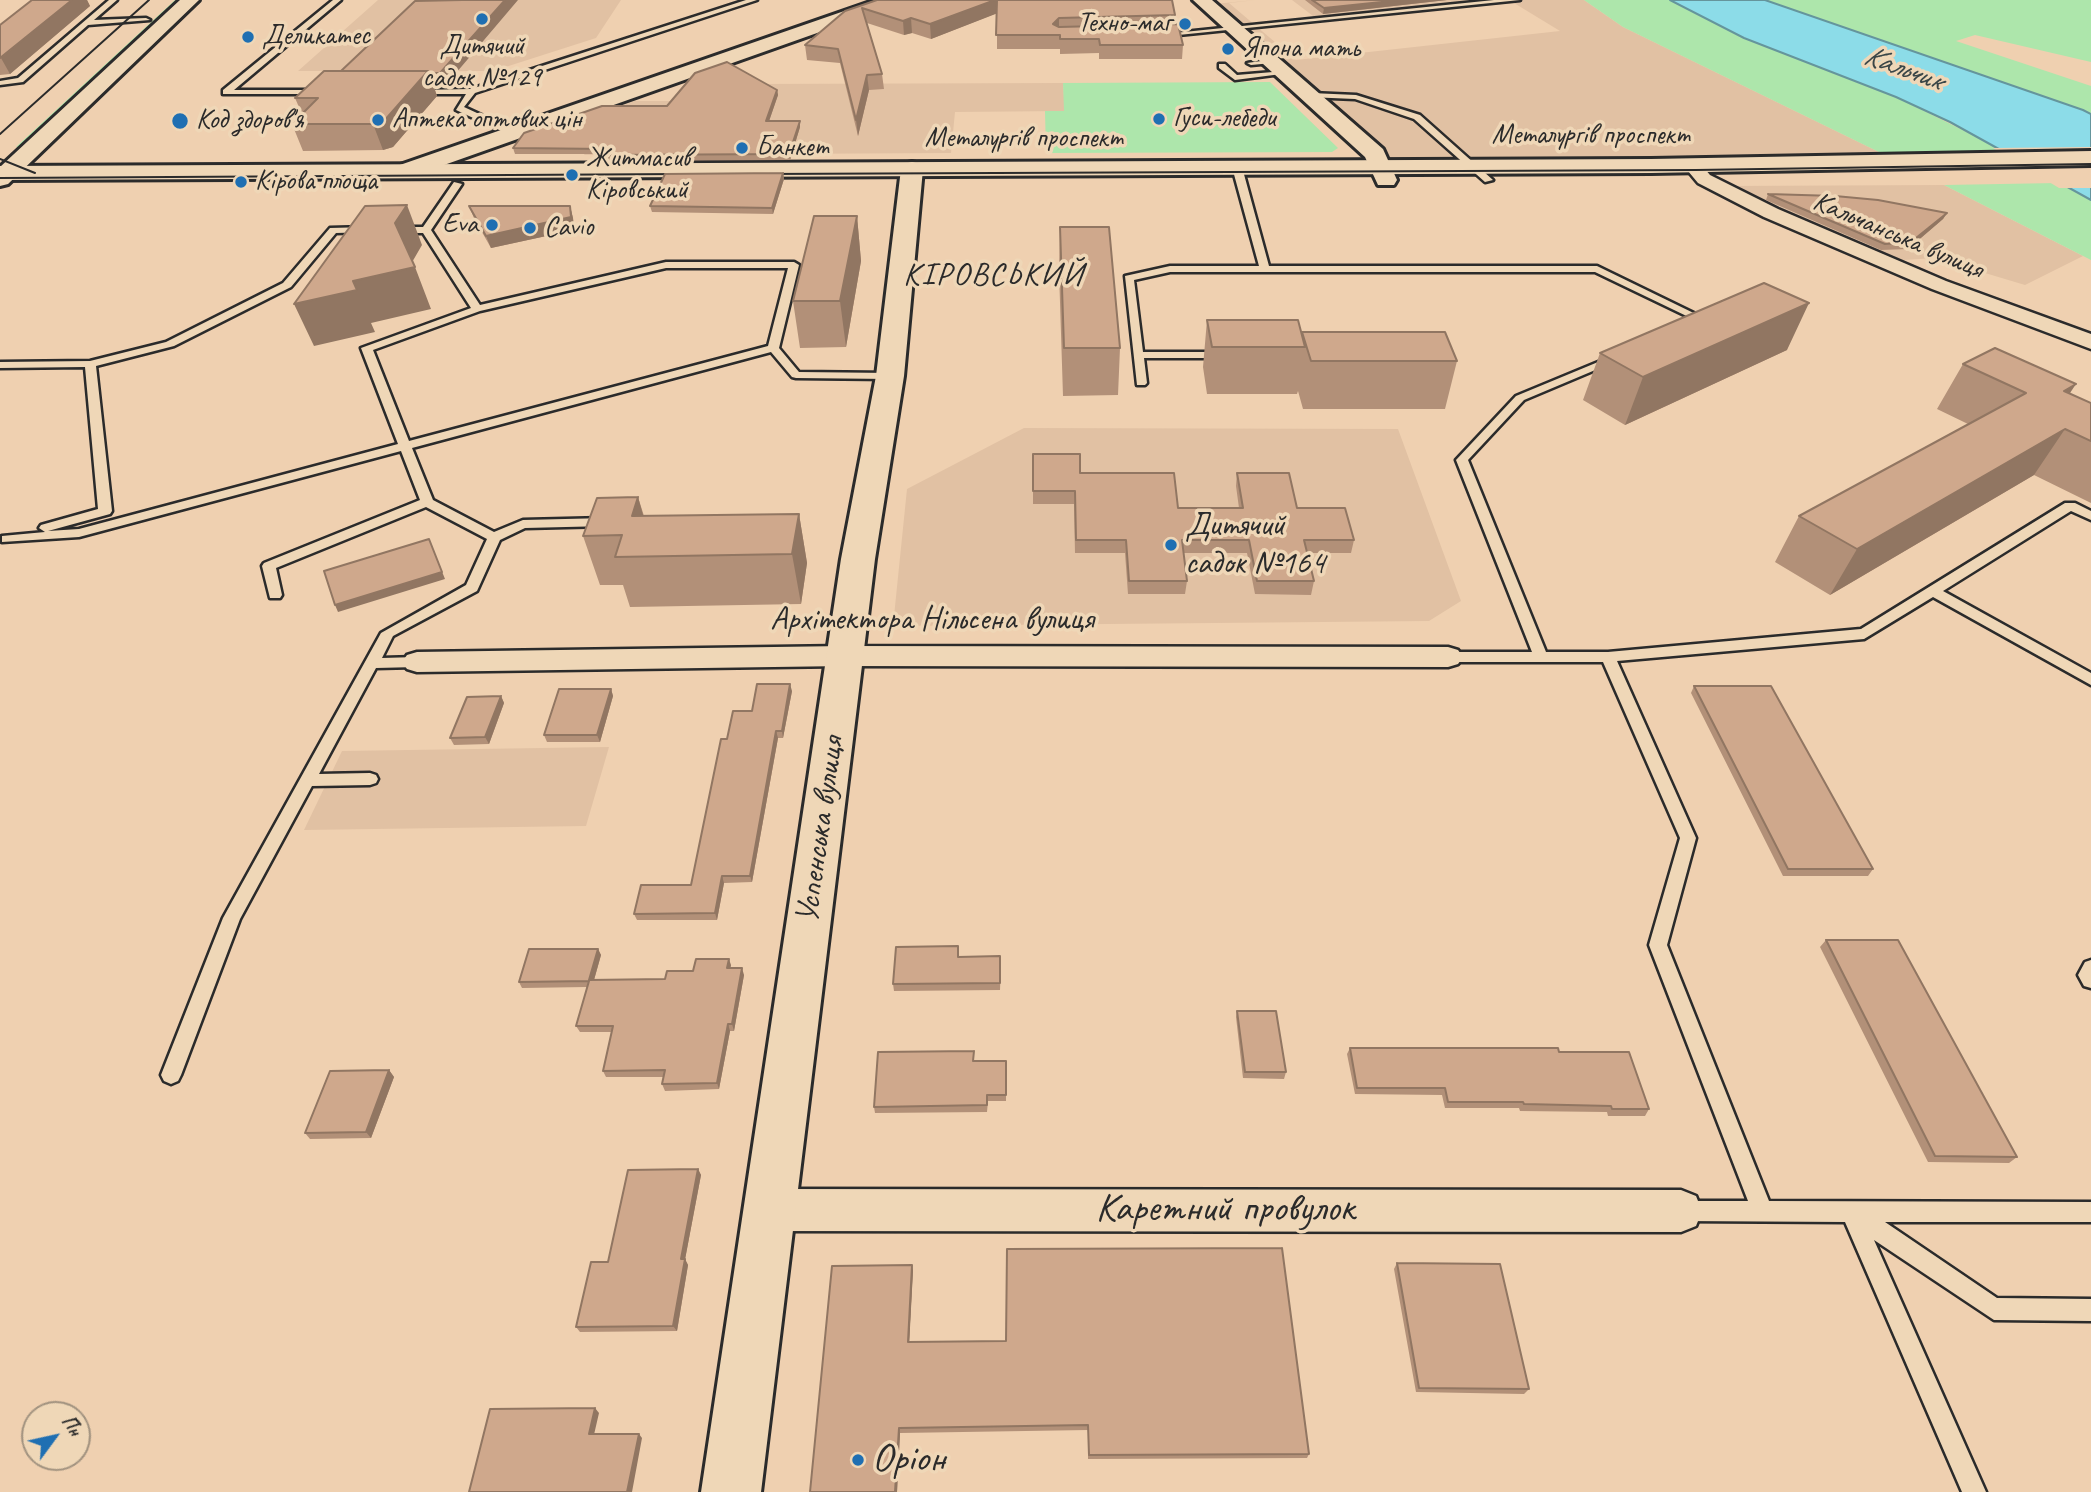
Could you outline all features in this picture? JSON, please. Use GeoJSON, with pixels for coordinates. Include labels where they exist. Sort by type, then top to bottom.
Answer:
{"type":"FeatureCollection","features":[{"type":"Feature","properties":{"kind":"street"},"geometry":{"type":"LineString","coordinates":[[1,173],[168,0]]}},
{"type":"Feature","properties":{"kind":"street"},"geometry":{"type":"LineString","coordinates":[[1,173],[190,0]]}},
{"type":"Feature","properties":{"kind":"street"},"geometry":{"type":"LineString","coordinates":[[405,171],[892,0]]}},
{"type":"Feature","properties":{"kind":"street"},"geometry":{"type":"LineString","coordinates":[[1202,0],[1237,28],[1375,154],[1383,174]]}},
{"type":"Feature","properties":{"kind":"street"},"geometry":{"type":"LineString","coordinates":[[462,178],[488,142]]}},
{"type":"Feature","properties":{"kind":"street","name":"Металургів проспект"},"geometry":{"type":"LineString","coordinates":[[1698,172],[1939,161],[2091,158]]}},
{"type":"Feature","properties":{"kind":"street","name":"Металургів проспект"},"geometry":{"type":"LineString","coordinates":[[1,173],[405,171],[462,178]]}},
{"type":"Feature","properties":{"kind":"street","name":"Металургів проспект"},"geometry":{"type":"LineString","coordinates":[[1,173],[462,178],[1698,172],[1960,178],[2091,175]]}},
{"type":"Feature","properties":{"kind":"street","name":"Кальчанська вулиця"},"geometry":{"type":"LineString","coordinates":[[1698,172],[1771,213],[1939,285],[2091,342]]}},
{"type":"Feature","properties":{"kind":"street","name":"Успенська вулиця"},"geometry":{"type":"LineString","coordinates":[[731,1492],[858,559],[890,376],[911,176]]}},
{"type":"Feature","properties":{"kind":"street","name":"Архітектора Нільсена вулиця"},"geometry":{"type":"LineString","coordinates":[[417,662],[845,656],[1448,657]]}},
{"type":"Feature","properties":{"kind":"street","name":"Каретний провулок"},"geometry":{"type":"LineString","coordinates":[[769,1210],[1681,1211]]}},
{"type":"Feature","properties":{"kind":"lane"},"geometry":{"type":"LineString","coordinates":[[0,83],[20,80],[113,0]]}},
{"type":"Feature","properties":{"kind":"lane"},"geometry":{"type":"LineString","coordinates":[[334,92],[226,92],[337,0]]}},
{"type":"Feature","properties":{"kind":"lane"},"geometry":{"type":"LineString","coordinates":[[401,92],[472,91],[753,0]]}},
{"type":"Feature","properties":{"kind":"lane"},"geometry":{"type":"LineString","coordinates":[[1151,35],[1516,0]]}},
{"type":"Feature","properties":{"kind":"lane"},"geometry":{"type":"LineString","coordinates":[[86,23],[146,20]]}},
{"type":"Feature","properties":{"kind":"lane"},"geometry":{"type":"LineString","coordinates":[[1251,63],[1279,67]]}},
{"type":"Feature","properties":{"kind":"lane"},"geometry":{"type":"LineString","coordinates":[[1235,65],[1222,66],[1235,78],[1279,67]]}},
{"type":"Feature","properties":{"kind":"lane"},"geometry":{"type":"LineString","coordinates":[[472,91],[458,108],[513,133]]}},
{"type":"Feature","properties":{"kind":"lane"},"geometry":{"type":"LineString","coordinates":[[1311,95],[1356,97],[1417,117],[1480,173]]}},
{"type":"Feature","properties":{"kind":"lane"},"geometry":{"type":"LineString","coordinates":[[1239,174],[1265,269]]}},
{"type":"Feature","properties":{"kind":"lane"},"geometry":{"type":"LineString","coordinates":[[426,230],[462,178]]}},
{"type":"Feature","properties":{"kind":"lane"},"geometry":{"type":"LineString","coordinates":[[0,365],[90,364],[170,344],[287,285],[333,230],[373,230]]}},
{"type":"Feature","properties":{"kind":"lane"},"geometry":{"type":"LineString","coordinates":[[386,230],[426,230]]}},
{"type":"Feature","properties":{"kind":"lane"},"geometry":{"type":"LineString","coordinates":[[426,230],[477,309]]}},
{"type":"Feature","properties":{"kind":"lane"},"geometry":{"type":"LineString","coordinates":[[494,537],[427,502],[367,348],[477,309],[666,265],[794,265],[773,348]]}},
{"type":"Feature","properties":{"kind":"lane"},"geometry":{"type":"LineString","coordinates":[[1141,383],[1129,278],[1170,269],[1597,268],[1703,320],[1691,325]]}},
{"type":"Feature","properties":{"kind":"lane"},"geometry":{"type":"LineString","coordinates":[[773,348],[796,375],[890,376]]}},
{"type":"Feature","properties":{"kind":"lane"},"geometry":{"type":"LineString","coordinates":[[4,540],[79,533],[773,348]]}},
{"type":"Feature","properties":{"kind":"lane"},"geometry":{"type":"LineString","coordinates":[[1541,657],[1462,460],[1520,398],[1630,351]]}},
{"type":"Feature","properties":{"kind":"lane"},"geometry":{"type":"LineString","coordinates":[[1138,355],[1234,355]]}},
{"type":"Feature","properties":{"kind":"lane"},"geometry":{"type":"LineString","coordinates":[[4,540],[105,511],[90,364]]}},
{"type":"Feature","properties":{"kind":"lane"},"geometry":{"type":"LineString","coordinates":[[275,595],[269,566],[427,502]]}},
{"type":"Feature","properties":{"kind":"lane"},"geometry":{"type":"LineString","coordinates":[[1448,657],[1608,657],[1864,634],[2070,506],[2091,516]]}},
{"type":"Feature","properties":{"kind":"lane"},"geometry":{"type":"LineString","coordinates":[[171,1075],[232,918],[388,633],[471,588],[494,537],[523,524],[617,522]]}},
{"type":"Feature","properties":{"kind":"lane"},"geometry":{"type":"LineString","coordinates":[[1933,591],[2091,680]]}},
{"type":"Feature","properties":{"kind":"lane"},"geometry":{"type":"LineString","coordinates":[[1608,657],[1688,838],[1658,945],[1763,1211]]}},
{"type":"Feature","properties":{"kind":"lane"},"geometry":{"type":"LineString","coordinates":[[372,663],[417,662]]}},
{"type":"Feature","properties":{"kind":"lane"},"geometry":{"type":"LineString","coordinates":[[307,780],[370,779]]}},
{"type":"Feature","properties":{"kind":"lane"},"geometry":{"type":"LineString","coordinates":[[2091,968],[2087,975],[2091,980]]}},
{"type":"Feature","properties":{"kind":"lane"},"geometry":{"type":"LineString","coordinates":[[1681,1211],[2091,1212]]}},
{"type":"Feature","properties":{"kind":"lane"},"geometry":{"type":"LineString","coordinates":[[1851,1211],[1994,1310],[2091,1310]]}},
{"type":"Feature","properties":{"kind":"lane"},"geometry":{"type":"LineString","coordinates":[[1851,1211],[1975,1492]]}},
{"type":"Feature","properties":{"kind":"shaded area","name":"Дитячий садок №129"},"geometry":{"type":"Polygon","coordinates":[[[378,0],[621,0],[596,38],[493,71],[298,71],[378,0]]]}},
{"type":"Feature","properties":{"kind":"shaded area"},"geometry":{"type":"Polygon","coordinates":[[[1256,0],[1229,3],[1296,60],[1560,31],[1514,3],[1321,22],[1292,0],[1584,0],[1623,27],[1883,154],[1749,156],[1720,160],[1388,161],[1214,4],[1256,0]]]}},
{"type":"Feature","properties":{"kind":"shaded area"},"geometry":{"type":"Polygon","coordinates":[[[1063,83],[1065,111],[955,112],[951,153],[584,155],[610,110],[635,101],[743,101],[750,84],[1063,83]]]}},
{"type":"Feature","properties":{"kind":"shaded area"},"geometry":{"type":"Polygon","coordinates":[[[1944,185],[2083,256],[2025,285],[1935,258],[1888,261],[1724,186],[1944,185]]]}},
{"type":"Feature","properties":{"kind":"shaded area","name":"Дитячий садок №164"},"geometry":{"type":"Polygon","coordinates":[[[1024,428],[1398,429],[1461,601],[1429,621],[893,626],[907,489],[1024,428]]]}},
{"type":"Feature","properties":{"kind":"shaded area"},"geometry":{"type":"Polygon","coordinates":[[[609,747],[586,826],[304,830],[342,751],[609,747]]]}},
{"type":"Feature","properties":{"kind":"green space"},"geometry":{"type":"Polygon","coordinates":[[[175,0],[183,0],[25,146],[16,147],[175,0]]]}},
{"type":"Feature","properties":{"kind":"green space"},"geometry":{"type":"Polygon","coordinates":[[[1584,0],[1670,0],[1744,38],[1896,97],[2007,152],[1883,154],[1623,27],[1584,0]]]}},
{"type":"Feature","properties":{"kind":"green space"},"geometry":{"type":"Polygon","coordinates":[[[1765,0],[2091,0],[2091,62],[1975,35],[1956,41],[2091,86],[2091,114],[1765,0]]]}},
{"type":"Feature","properties":{"kind":"green space"},"geometry":{"type":"Polygon","coordinates":[[[1270,82],[1338,148],[1332,152],[1046,153],[1045,111],[1064,111],[1063,83],[1270,82]]]}},
{"type":"Feature","properties":{"kind":"green space"},"geometry":{"type":"Polygon","coordinates":[[[2058,183],[2091,200],[2091,260],[1944,185],[2058,183]]]}},
{"type":"Feature","properties":{"kind":"water","name":"Кальчик"},"geometry":{"type":"Polygon","coordinates":[[[1670,0],[1765,0],[2083,110],[2091,114],[2091,200],[1950,122],[1896,97],[1744,38],[1670,0]]]}},
{"type":"Feature","properties":{"kind":"pier"},"geometry":{"type":"Polygon","coordinates":[[[2091,147],[2091,188],[2059,188],[1993,148],[2091,147]]]}},
{"type":"Feature","properties":{"kind":"building"},"geometry":{"type":"Polygon","coordinates":[[[32,0],[72,0],[0,58],[0,25],[32,0]]]}},
{"type":"Feature","properties":{"kind":"building"},"geometry":{"type":"Polygon","coordinates":[[[505,0],[440,73],[341,71],[415,1],[505,0]]]}},
{"type":"Feature","properties":{"kind":"building"},"geometry":{"type":"Polygon","coordinates":[[[877,0],[995,0],[930,24],[911,18],[903,21],[862,8],[882,74],[867,75],[856,120],[838,49],[805,45],[845,11],[877,0]]]}},
{"type":"Feature","properties":{"kind":"building"},"geometry":{"type":"Polygon","coordinates":[[[997,0],[1172,0],[1175,15],[1059,18],[1053,24],[1059,27],[1178,24],[1183,45],[1100,45],[1099,39],[1060,39],[1060,35],[996,35],[997,0]]]}},
{"type":"Feature","properties":{"kind":"building"},"geometry":{"type":"Polygon","coordinates":[[[1312,0],[1401,0],[1324,8],[1312,0]]]}},
{"type":"Feature","properties":{"kind":"building"},"geometry":{"type":"Polygon","coordinates":[[[727,62],[777,90],[766,121],[800,121],[789,154],[604,155],[607,149],[513,148],[524,133],[602,106],[667,106],[695,73],[727,62]]]}},
{"type":"Feature","properties":{"kind":"building"},"geometry":{"type":"Polygon","coordinates":[[[324,71],[428,71],[384,121],[373,124],[292,124],[318,98],[295,98],[324,71]]]}},
{"type":"Feature","properties":{"kind":"building"},"geometry":{"type":"Polygon","coordinates":[[[783,173],[772,208],[650,206],[665,174],[783,173]]]}},
{"type":"Feature","properties":{"kind":"building"},"geometry":{"type":"Polygon","coordinates":[[[1768,194],[1878,200],[1947,213],[1911,242],[1885,244],[1768,194]]]}},
{"type":"Feature","properties":{"kind":"building"},"geometry":{"type":"Polygon","coordinates":[[[407,205],[395,223],[415,267],[353,281],[357,290],[294,304],[365,206],[407,205]]]}},
{"type":"Feature","properties":{"kind":"building"},"geometry":{"type":"Polygon","coordinates":[[[469,206],[570,206],[571,217],[486,236],[469,206]]]}},
{"type":"Feature","properties":{"kind":"building"},"geometry":{"type":"Polygon","coordinates":[[[814,216],[857,216],[840,301],[793,301],[814,216]]]}},
{"type":"Feature","properties":{"kind":"building"},"geometry":{"type":"Polygon","coordinates":[[[1060,227],[1109,227],[1120,348],[1064,348],[1060,227]]]}},
{"type":"Feature","properties":{"kind":"building"},"geometry":{"type":"Polygon","coordinates":[[[1764,283],[1809,303],[1643,377],[1600,353],[1764,283]]]}},
{"type":"Feature","properties":{"kind":"building"},"geometry":{"type":"Polygon","coordinates":[[[1207,320],[1298,320],[1305,347],[1212,347],[1207,320]]]}},
{"type":"Feature","properties":{"kind":"building"},"geometry":{"type":"Polygon","coordinates":[[[1302,332],[1445,332],[1457,361],[1311,361],[1302,332]]]}},
{"type":"Feature","properties":{"kind":"building"},"geometry":{"type":"Polygon","coordinates":[[[1995,348],[2076,384],[2064,391],[2091,403],[2091,441],[2065,429],[1857,549],[1799,516],[2026,393],[1963,364],[1995,348]]]}},
{"type":"Feature","properties":{"kind":"building"},"geometry":{"type":"Polygon","coordinates":[[[1033,454],[1080,454],[1080,473],[1174,473],[1178,508],[1243,508],[1237,473],[1289,473],[1297,508],[1345,508],[1354,540],[1304,540],[1314,581],[1257,581],[1249,540],[1182,540],[1187,581],[1129,581],[1126,540],[1076,540],[1075,491],[1033,491],[1033,454]]]}},
{"type":"Feature","properties":{"kind":"building"},"geometry":{"type":"Polygon","coordinates":[[[638,497],[632,516],[799,514],[792,554],[615,557],[622,535],[583,536],[597,498],[638,497]]]}},
{"type":"Feature","properties":{"kind":"building"},"geometry":{"type":"Polygon","coordinates":[[[429,539],[442,572],[335,605],[324,571],[429,539]]]}},
{"type":"Feature","properties":{"kind":"building"},"geometry":{"type":"Polygon","coordinates":[[[757,684],[790,684],[782,731],[776,731],[750,876],[722,876],[715,913],[634,914],[641,885],[691,885],[721,739],[727,739],[733,711],[752,711],[757,684]]]}},
{"type":"Feature","properties":{"kind":"building"},"geometry":{"type":"Polygon","coordinates":[[[1694,686],[1771,686],[1873,869],[1788,869],[1694,686]]]}},
{"type":"Feature","properties":{"kind":"building"},"geometry":{"type":"Polygon","coordinates":[[[559,689],[611,689],[597,735],[544,735],[559,689]]]}},
{"type":"Feature","properties":{"kind":"building"},"geometry":{"type":"Polygon","coordinates":[[[501,696],[485,737],[450,738],[467,697],[501,696]]]}},
{"type":"Feature","properties":{"kind":"building"},"geometry":{"type":"Polygon","coordinates":[[[1826,940],[1898,940],[2017,1157],[1935,1156],[1826,940]]]}},
{"type":"Feature","properties":{"kind":"building"},"geometry":{"type":"Polygon","coordinates":[[[958,946],[958,957],[1000,956],[1000,983],[893,984],[896,947],[958,946]]]}},
{"type":"Feature","properties":{"kind":"building"},"geometry":{"type":"Polygon","coordinates":[[[529,949],[598,949],[589,980],[665,979],[667,971],[693,971],[696,959],[729,959],[727,968],[742,968],[732,1024],[728,1024],[717,1083],[662,1084],[665,1070],[603,1071],[613,1026],[576,1026],[589,981],[519,982],[529,949]]]}},
{"type":"Feature","properties":{"kind":"building"},"geometry":{"type":"Polygon","coordinates":[[[1237,1011],[1276,1011],[1286,1072],[1245,1072],[1237,1011]]]}},
{"type":"Feature","properties":{"kind":"building"},"geometry":{"type":"Polygon","coordinates":[[[1350,1048],[1558,1048],[1559,1052],[1629,1052],[1649,1109],[1523,1102],[1448,1102],[1445,1088],[1357,1088],[1350,1048]]]}},
{"type":"Feature","properties":{"kind":"building"},"geometry":{"type":"Polygon","coordinates":[[[974,1051],[973,1061],[1006,1061],[1006,1095],[987,1095],[987,1105],[874,1107],[878,1052],[974,1051]]]}},
{"type":"Feature","properties":{"kind":"building"},"geometry":{"type":"Polygon","coordinates":[[[389,1070],[366,1132],[305,1133],[330,1071],[389,1070]]]}},
{"type":"Feature","properties":{"kind":"building"},"geometry":{"type":"Polygon","coordinates":[[[698,1169],[681,1259],[685,1259],[673,1326],[576,1327],[591,1262],[608,1262],[628,1170],[698,1169]]]}},
{"type":"Feature","properties":{"kind":"building"},"geometry":{"type":"Polygon","coordinates":[[[1282,1248],[1309,1454],[1089,1455],[1088,1425],[899,1428],[895,1492],[810,1492],[832,1266],[912,1265],[908,1342],[1006,1341],[1007,1249],[1282,1248]]]}},
{"type":"Feature","properties":{"kind":"building"},"geometry":{"type":"Polygon","coordinates":[[[1397,1263],[1500,1264],[1529,1389],[1419,1388],[1397,1263]]]}},
{"type":"Feature","properties":{"kind":"building"},"geometry":{"type":"Polygon","coordinates":[[[595,1408],[589,1434],[639,1434],[627,1492],[469,1492],[490,1409],[595,1408]]]}},
{"type":"Feature","properties":{"kind":"tram line"},"geometry":{"type":"LineString","coordinates":[[0,134],[149,0]]}},
{"type":"Feature","properties":{"kind":"tram line"},"geometry":{"type":"LineString","coordinates":[[0,159],[35,173]]}},
{"type":"Feature","properties":{"kind":"tram line"},"geometry":{"type":"LineString","coordinates":[[763,174],[1696,170],[2091,164]]}},
{"type":"Feature","properties":{"kind":"tram line"},"geometry":{"type":"LineString","coordinates":[[0,178],[682,174]]}},
{"type":"Feature","properties":{"kind":"place","name":"Дитячий садок №129"},"geometry":{"type":"Point","coordinates":[482,19]}},
{"type":"Feature","properties":{"kind":"place","name":"Техно-маг"},"geometry":{"type":"Point","coordinates":[1185,24]}},
{"type":"Feature","properties":{"kind":"place","name":"Деликатес"},"geometry":{"type":"Point","coordinates":[248,37]}},
{"type":"Feature","properties":{"kind":"place","name":"Япона мать"},"geometry":{"type":"Point","coordinates":[1228,49]}},
{"type":"Feature","properties":{"kind":"place","name":"Гуси-лебеди"},"geometry":{"type":"Point","coordinates":[1159,119]}},
{"type":"Feature","properties":{"kind":"place","name":"Аптека оптових цін"},"geometry":{"type":"Point","coordinates":[378,120]}},
{"type":"Feature","properties":{"kind":"place","name":"Код здоров'я"},"geometry":{"type":"Point","coordinates":[180,121]}},
{"type":"Feature","properties":{"kind":"place","name":"Банкет"},"geometry":{"type":"Point","coordinates":[742,148]}},
{"type":"Feature","properties":{"kind":"place","name":"Житмасив Кіровський"},"geometry":{"type":"Point","coordinates":[572,175]}},
{"type":"Feature","properties":{"kind":"place","name":"Кірова площа"},"geometry":{"type":"Point","coordinates":[241,182]}},
{"type":"Feature","properties":{"kind":"place","name":"Eva"},"geometry":{"type":"Point","coordinates":[492,225]}},
{"type":"Feature","properties":{"kind":"place","name":"Cavio"},"geometry":{"type":"Point","coordinates":[530,228]}},
{"type":"Feature","properties":{"kind":"place","name":"Дитячий садок №164"},"geometry":{"type":"Point","coordinates":[1171,545]}},
{"type":"Feature","properties":{"kind":"place","name":"Оріон"},"geometry":{"type":"Point","coordinates":[858,1460]}},
{"type":"Feature","properties":{"kind":"district","name":"КІРОВСЬКИЙ"},"geometry":{"type":"Point","coordinates":[994,276]}}]}
